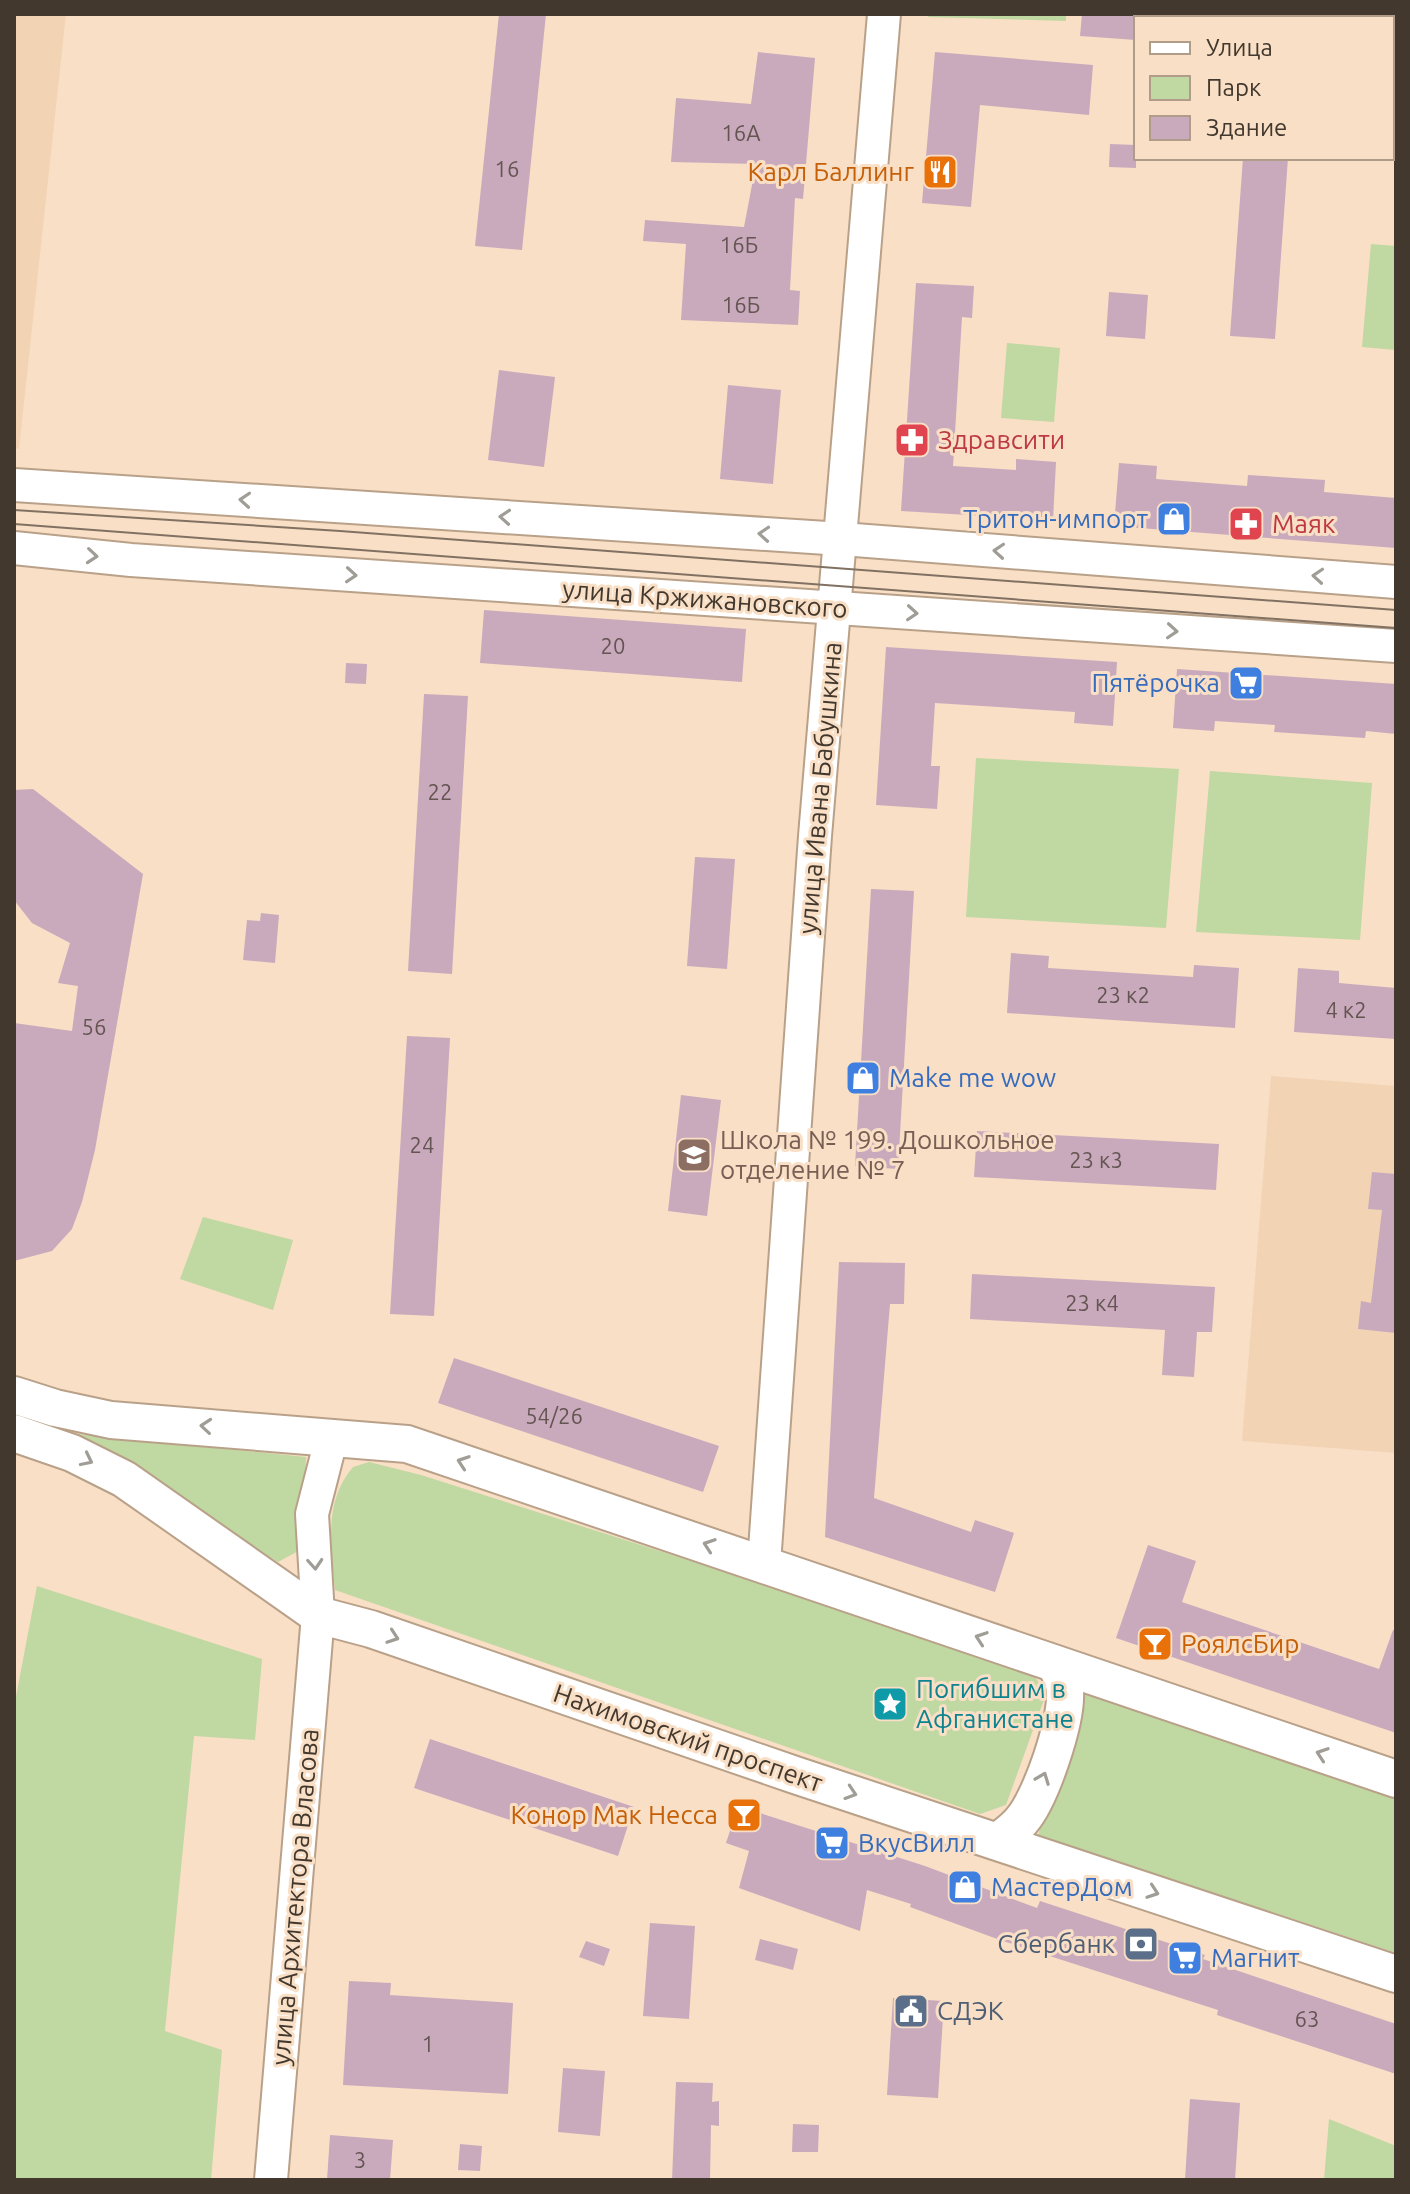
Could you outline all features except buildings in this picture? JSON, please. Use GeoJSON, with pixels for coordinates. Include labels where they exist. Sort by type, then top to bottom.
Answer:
{"type":"FeatureCollection","features":[{"type":"Feature","properties":{"kind":"main road"},"geometry":{"type":"LineString","coordinates":[[14,1395],[111,1420],[332,1436],[422,1448],[1396,1779]]}},
{"type":"Feature","properties":{"kind":"main road","name":"Нахимовский проспект"},"geometry":{"type":"LineString","coordinates":[[14,1433],[72,1453],[124,1479],[318,1615],[371,1629],[795,1775],[1396,1974]]}},
{"type":"Feature","properties":{"kind":"main road"},"geometry":{"type":"LineString","coordinates":[[999,1841],[1022,1821],[1051,1758],[1066,1694],[1055,1664]]}},
{"type":"Feature","properties":{"kind":"street","name":"улица Ивана Бабушкина"},"geometry":{"type":"LineString","coordinates":[[764,1564],[814,852],[884,14]]}},
{"type":"Feature","properties":{"kind":"street"},"geometry":{"type":"LineString","coordinates":[[14,485],[842,539],[1396,582]]}},
{"type":"Feature","properties":{"kind":"street","name":"улица Кржижановского"},"geometry":{"type":"LineString","coordinates":[[14,548],[131,560],[1396,646]]}},
{"type":"Feature","properties":{"kind":"street","name":"улица Архитектора Власова"},"geometry":{"type":"LineString","coordinates":[[271,2180],[318,1615],[312,1514],[332,1436]]}},
{"type":"Feature","properties":{"kind":"shaded area"},"geometry":{"type":"Polygon","coordinates":[[[14,14],[66,14],[19,449],[14,448],[14,14]]]}},
{"type":"Feature","properties":{"kind":"shaded area"},"geometry":{"type":"Polygon","coordinates":[[[1271,1076],[1396,1086],[1396,1453],[1242,1441],[1271,1076]]]}},
{"type":"Feature","properties":{"kind":"green space"},"geometry":{"type":"Polygon","coordinates":[[[928,14],[1066,14],[1066,21],[928,17],[928,14]]]}},
{"type":"Feature","properties":{"kind":"green space"},"geometry":{"type":"Polygon","coordinates":[[[1371,244],[1396,246],[1396,350],[1362,347],[1371,244]]]}},
{"type":"Feature","properties":{"kind":"green space"},"geometry":{"type":"Polygon","coordinates":[[[1007,343],[1060,348],[1054,422],[1001,418],[1007,343]]]}},
{"type":"Feature","properties":{"kind":"green space"},"geometry":{"type":"Polygon","coordinates":[[[976,758],[1179,769],[1166,928],[966,917],[976,758]]]}},
{"type":"Feature","properties":{"kind":"green space"},"geometry":{"type":"Polygon","coordinates":[[[1210,771],[1372,783],[1360,940],[1196,932],[1210,771]]]}},
{"type":"Feature","properties":{"kind":"green space"},"geometry":{"type":"Polygon","coordinates":[[[203,1217],[293,1240],[273,1310],[180,1279],[203,1217]]]}},
{"type":"Feature","properties":{"kind":"green space"},"geometry":{"type":"Polygon","coordinates":[[[77,1434],[306,1457],[302,1549],[278,1562],[77,1434]]]}},
{"type":"Feature","properties":{"kind":"green space"},"geometry":{"type":"Polygon","coordinates":[[[369,1462],[421,1475],[1030,1669],[1046,1694],[1006,1805],[980,1814],[335,1590],[333,1510],[343,1481],[353,1467],[369,1462]]]}},
{"type":"Feature","properties":{"kind":"green space"},"geometry":{"type":"Polygon","coordinates":[[[37,1586],[262,1659],[255,1740],[194,1736],[165,2031],[222,2050],[211,2180],[14,2180],[14,1707],[37,1586]]]}},
{"type":"Feature","properties":{"kind":"green space"},"geometry":{"type":"Polygon","coordinates":[[[1086,1691],[1396,1796],[1396,1953],[1038,1835],[1086,1691]]]}},
{"type":"Feature","properties":{"kind":"green space"},"geometry":{"type":"Polygon","coordinates":[[[1329,2119],[1396,2146],[1396,2180],[1324,2180],[1329,2119]]]}},
{"type":"Feature","properties":{"kind":"tram line"},"geometry":{"type":"LineString","coordinates":[[14,510],[340,531],[1396,610]]}},
{"type":"Feature","properties":{"kind":"tram line"},"geometry":{"type":"LineString","coordinates":[[14,524],[1396,628]]}},
{"type":"Feature","properties":{"kind":"place","name":"Карл Баллинг"},"geometry":{"type":"Point","coordinates":[940,172]}},
{"type":"Feature","properties":{"kind":"place","name":"Здравсити"},"geometry":{"type":"Point","coordinates":[912,440]}},
{"type":"Feature","properties":{"kind":"place","name":"Тритон-импорт"},"geometry":{"type":"Point","coordinates":[1174,519]}},
{"type":"Feature","properties":{"kind":"place","name":"Маяк"},"geometry":{"type":"Point","coordinates":[1246,524]}},
{"type":"Feature","properties":{"kind":"place","name":"Пятёрочка"},"geometry":{"type":"Point","coordinates":[1246,683]}},
{"type":"Feature","properties":{"kind":"place","name":"Make me wow"},"geometry":{"type":"Point","coordinates":[863,1078]}},
{"type":"Feature","properties":{"kind":"place","name":"Школа № 199. Дошкольное отделение № 7"},"geometry":{"type":"Point","coordinates":[694,1155]}},
{"type":"Feature","properties":{"kind":"place","name":"РоялсБир"},"geometry":{"type":"Point","coordinates":[1155,1644]}},
{"type":"Feature","properties":{"kind":"place","name":"Погибшим в Афганистане"},"geometry":{"type":"Point","coordinates":[890,1704]}},
{"type":"Feature","properties":{"kind":"place","name":"Конор Мак Несса"},"geometry":{"type":"Point","coordinates":[744,1815]}},
{"type":"Feature","properties":{"kind":"place","name":"ВкусВилл"},"geometry":{"type":"Point","coordinates":[832,1843]}},
{"type":"Feature","properties":{"kind":"place","name":"МастерДом"},"geometry":{"type":"Point","coordinates":[965,1887]}},
{"type":"Feature","properties":{"kind":"place","name":"Сбербанк"},"geometry":{"type":"Point","coordinates":[1141,1944]}},
{"type":"Feature","properties":{"kind":"place","name":"Магнит"},"geometry":{"type":"Point","coordinates":[1185,1958]}},
{"type":"Feature","properties":{"kind":"place","name":"СДЭК"},"geometry":{"type":"Point","coordinates":[911,2011]}}]}
